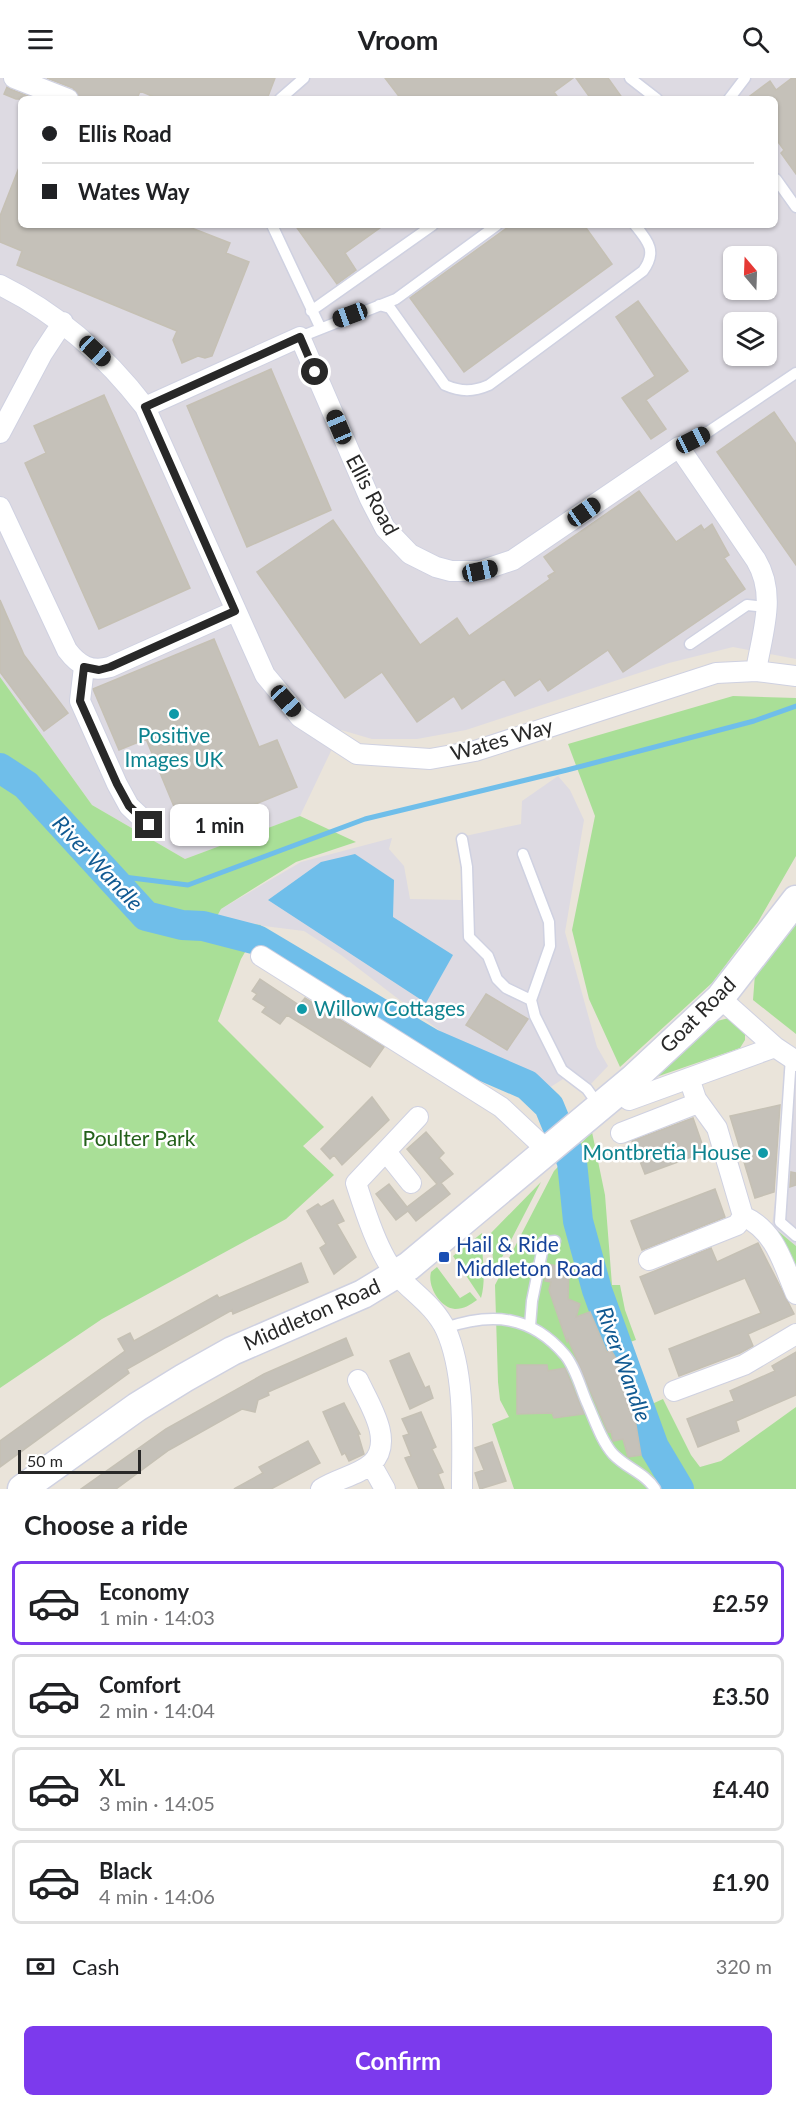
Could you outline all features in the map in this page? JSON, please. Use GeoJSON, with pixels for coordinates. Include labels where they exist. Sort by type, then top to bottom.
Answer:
{"type":"FeatureCollection","features":[{"type":"Feature","properties":{"kind":"street"},"geometry":{"type":"LineString","coordinates":[[14,78],[60,96]]}},
{"type":"Feature","properties":{"kind":"street","name":"Wates Way"},"geometry":{"type":"LineString","coordinates":[[0,285],[63,322],[119,373],[145,407],[265,675],[300,717],[357,754],[430,759],[475,751],[701,678],[729,672],[756,671],[796,676]]}},
{"type":"Feature","properties":{"kind":"street"},"geometry":{"type":"LineString","coordinates":[[0,433],[42,354],[63,322]]}},
{"type":"Feature","properties":{"kind":"street"},"geometry":{"type":"LineString","coordinates":[[145,407],[300,337]]}},
{"type":"Feature","properties":{"kind":"street","name":"Ellis Road"},"geometry":{"type":"LineString","coordinates":[[300,337],[358,473],[385,528],[410,554],[436,567],[451,571],[480,571],[513,560],[679,447]]}},
{"type":"Feature","properties":{"kind":"street"},"geometry":{"type":"LineString","coordinates":[[679,447],[762,570],[767,587],[767,606],[756,671]]}},
{"type":"Feature","properties":{"kind":"street"},"geometry":{"type":"LineString","coordinates":[[0,507],[67,650],[84,667],[99,670],[110,667],[235,611]]}},
{"type":"Feature","properties":{"kind":"street"},"geometry":{"type":"LineString","coordinates":[[84,667],[80,701],[129,806],[149,825]]}},
{"type":"Feature","properties":{"kind":"street","name":"Goat Road"},"geometry":{"type":"LineString","coordinates":[[593,1112],[720,998],[796,900]]}},
{"type":"Feature","properties":{"kind":"street"},"geometry":{"type":"LineString","coordinates":[[261,956],[501,1107],[548,1151]]}},
{"type":"Feature","properties":{"kind":"street"},"geometry":{"type":"LineString","coordinates":[[720,998],[787,1055]]}},
{"type":"Feature","properties":{"kind":"street"},"geometry":{"type":"LineString","coordinates":[[628,1100],[689,1078],[787,1055]]}},
{"type":"Feature","properties":{"kind":"street"},"geometry":{"type":"LineString","coordinates":[[689,1078],[698,1102],[717,1128],[743,1216],[759,1223],[773,1239],[796,1294]]}},
{"type":"Feature","properties":{"kind":"street"},"geometry":{"type":"LineString","coordinates":[[621,1133],[698,1102]]}},
{"type":"Feature","properties":{"kind":"street","name":"Middleton Road"},"geometry":{"type":"LineString","coordinates":[[22,1489],[137,1407],[184,1378],[232,1351],[363,1294],[396,1275],[593,1112]]}},
{"type":"Feature","properties":{"kind":"street"},"geometry":{"type":"LineString","coordinates":[[418,1117],[387,1153],[356,1183],[366,1215],[396,1275],[418,1292],[445,1328],[459,1372],[462,1489]]}},
{"type":"Feature","properties":{"kind":"street"},"geometry":{"type":"LineString","coordinates":[[387,1153],[411,1183]]}},
{"type":"Feature","properties":{"kind":"street"},"geometry":{"type":"LineString","coordinates":[[649,1260],[737,1225],[743,1216]]}},
{"type":"Feature","properties":{"kind":"street"},"geometry":{"type":"LineString","coordinates":[[675,1391],[744,1365],[796,1334]]}},
{"type":"Feature","properties":{"kind":"street"},"geometry":{"type":"LineString","coordinates":[[321,1489],[371,1464],[380,1447],[379,1426],[358,1380]]}},
{"type":"Feature","properties":{"kind":"street"},"geometry":{"type":"LineString","coordinates":[[371,1464],[385,1489]]}},
{"type":"Feature","properties":{"kind":"lane"},"geometry":{"type":"LineString","coordinates":[[283,96],[304,78]]}},
{"type":"Feature","properties":{"kind":"lane"},"geometry":{"type":"LineString","coordinates":[[630,78],[653,96]]}},
{"type":"Feature","properties":{"kind":"lane"},"geometry":{"type":"LineString","coordinates":[[731,96],[745,78]]}},
{"type":"Feature","properties":{"kind":"lane"},"geometry":{"type":"LineString","coordinates":[[778,182],[796,207]]}},
{"type":"Feature","properties":{"kind":"lane"},"geometry":{"type":"LineString","coordinates":[[273,228],[320,327]]}},
{"type":"Feature","properties":{"kind":"lane"},"geometry":{"type":"LineString","coordinates":[[311,311],[429,228]]}},
{"type":"Feature","properties":{"kind":"lane"},"geometry":{"type":"LineString","coordinates":[[300,337],[320,327],[396,299],[492,228]]}},
{"type":"Feature","properties":{"kind":"lane"},"geometry":{"type":"LineString","coordinates":[[380,304],[390,308],[445,385],[455,390],[477,390],[489,385],[643,271],[650,261],[652,252],[649,242],[637,228]]}},
{"type":"Feature","properties":{"kind":"lane"},"geometry":{"type":"LineString","coordinates":[[679,447],[708,432],[796,373]]}},
{"type":"Feature","properties":{"kind":"lane"},"geometry":{"type":"LineString","coordinates":[[690,644],[747,605],[767,606]]}},
{"type":"Feature","properties":{"kind":"lane"},"geometry":{"type":"LineString","coordinates":[[462,839],[467,867],[469,937],[488,956],[497,979],[506,988],[531,1000]]}},
{"type":"Feature","properties":{"kind":"lane"},"geometry":{"type":"LineString","coordinates":[[523,854],[549,922],[550,946],[531,1000],[535,1016],[562,1070],[587,1089],[593,1112]]}},
{"type":"Feature","properties":{"kind":"lane"},"geometry":{"type":"LineString","coordinates":[[787,1055],[780,1222],[796,1236]]}},
{"type":"Feature","properties":{"kind":"lane"},"geometry":{"type":"LineString","coordinates":[[530,1326],[532,1301],[543,1242],[555,1241]]}},
{"type":"Feature","properties":{"kind":"lane"},"geometry":{"type":"LineString","coordinates":[[445,1328],[468,1320],[490,1317],[530,1326],[567,1356],[598,1428],[613,1454],[650,1480],[655,1489]]}},
{"type":"Feature","properties":{"kind":"shaded area"},"geometry":{"type":"Polygon","coordinates":[[[0,78],[796,78],[796,659],[733,647],[669,663],[466,730],[417,739],[372,739],[341,730],[300,816],[185,859],[92,805],[0,677],[0,78]]]}},
{"type":"Feature","properties":{"kind":"shaded area"},"geometry":{"type":"Polygon","coordinates":[[[558,776],[570,790],[584,820],[565,932],[597,1047],[608,1066],[589,1086],[574,1072],[549,1088],[444,1034],[341,955],[304,931],[215,920],[221,909],[301,862],[392,838],[389,849],[404,866],[410,899],[461,900],[461,865],[456,838],[521,824],[522,801],[558,776]]]}},
{"type":"Feature","properties":{"kind":"shaded area"},"geometry":{"type":"Polygon","coordinates":[[[784,1069],[796,1075],[796,1246],[772,1226],[779,1167],[784,1069]]]}},
{"type":"Feature","properties":{"kind":"green space","name":"Poulter Park"},"geometry":{"type":"Polygon","coordinates":[[[0,677],[92,805],[185,859],[300,816],[356,842],[296,862],[221,909],[215,920],[261,925],[241,959],[218,1021],[324,1127],[303,1146],[334,1175],[286,1219],[102,1319],[0,1388],[0,677]]]}},
{"type":"Feature","properties":{"kind":"green space"},"geometry":{"type":"Polygon","coordinates":[[[733,696],[796,698],[796,856],[758,922],[712,983],[620,1067],[589,999],[572,930],[595,816],[568,744],[733,696]]]}},
{"type":"Feature","properties":{"kind":"green space"},"geometry":{"type":"Polygon","coordinates":[[[796,922],[796,1034],[753,1000],[755,974],[796,922]]]}},
{"type":"Feature","properties":{"kind":"green space"},"geometry":{"type":"Polygon","coordinates":[[[729,1018],[745,1031],[745,1040],[740,1048],[656,1077],[653,1074],[713,1022],[729,1018]]]}},
{"type":"Feature","properties":{"kind":"green space"},"geometry":{"type":"Polygon","coordinates":[[[592,1132],[605,1195],[612,1285],[620,1285],[625,1310],[636,1340],[630,1342],[632,1352],[624,1355],[629,1367],[623,1369],[633,1404],[640,1403],[643,1408],[663,1399],[691,1455],[700,1467],[721,1461],[796,1407],[796,1489],[514,1489],[492,1424],[509,1417],[500,1400],[498,1382],[495,1285],[554,1171],[592,1132]]]}},
{"type":"Feature","properties":{"kind":"green space"},"geometry":{"type":"Polygon","coordinates":[[[541,1182],[494,1273],[491,1233],[541,1182]]]}},
{"type":"Feature","properties":{"kind":"green space"},"geometry":{"type":"Polygon","coordinates":[[[772,1226],[796,1246],[796,1285],[772,1226]]]}},
{"type":"Feature","properties":{"kind":"green space"},"geometry":{"type":"Polygon","coordinates":[[[482,1233],[484,1274],[481,1298],[453,1256],[482,1233]]]}},
{"type":"Feature","properties":{"kind":"green space"},"geometry":{"type":"Polygon","coordinates":[[[437,1267],[460,1298],[470,1292],[477,1300],[458,1309],[444,1305],[431,1284],[431,1272],[437,1267]]]}},
{"type":"Feature","properties":{"kind":"water"},"geometry":{"type":"Polygon","coordinates":[[[355,854],[394,880],[393,917],[453,955],[426,1003],[268,900],[321,862],[355,854]]]}},
{"type":"Feature","properties":{"kind":"building"},"geometry":{"type":"Polygon","coordinates":[[[47,78],[275,78],[268,96],[152,96],[140,91],[138,96],[78,96],[73,88],[47,78]]]}},
{"type":"Feature","properties":{"kind":"building"},"geometry":{"type":"Polygon","coordinates":[[[385,78],[573,78],[554,92],[557,96],[399,96],[385,78]]]}},
{"type":"Feature","properties":{"kind":"building"},"geometry":{"type":"Polygon","coordinates":[[[576,78],[608,78],[621,96],[589,96],[576,78]]]}},
{"type":"Feature","properties":{"kind":"building"},"geometry":{"type":"Polygon","coordinates":[[[792,78],[796,78],[796,174],[781,153],[784,150],[778,142],[778,96],[750,96],[770,81],[776,90],[792,78]]]}},
{"type":"Feature","properties":{"kind":"building"},"geometry":{"type":"Polygon","coordinates":[[[7,87],[28,96],[18,96],[16,99],[4,94],[7,87]]]}},
{"type":"Feature","properties":{"kind":"building"},"geometry":{"type":"Polygon","coordinates":[[[18,170],[18,228],[192,228],[230,243],[226,253],[249,262],[212,356],[205,358],[198,356],[182,363],[173,340],[177,331],[17,265],[22,251],[0,242],[0,216],[18,170]]]}},
{"type":"Feature","properties":{"kind":"building"},"geometry":{"type":"Polygon","coordinates":[[[297,228],[380,228],[345,253],[356,270],[337,284],[297,228]]]}},
{"type":"Feature","properties":{"kind":"building"},"geometry":{"type":"Polygon","coordinates":[[[507,228],[586,228],[612,264],[464,372],[410,298],[507,228]]]}},
{"type":"Feature","properties":{"kind":"building"},"geometry":{"type":"Polygon","coordinates":[[[638,301],[688,371],[646,400],[666,429],[651,439],[622,398],[655,376],[616,317],[638,301]]]}},
{"type":"Feature","properties":{"kind":"building"},"geometry":{"type":"Polygon","coordinates":[[[271,369],[331,510],[247,547],[187,406],[271,369]]]}},
{"type":"Feature","properties":{"kind":"building"},"geometry":{"type":"Polygon","coordinates":[[[104,395],[190,588],[99,629],[25,463],[46,453],[34,426],[104,395]]]}},
{"type":"Feature","properties":{"kind":"building"},"geometry":{"type":"Polygon","coordinates":[[[774,412],[796,444],[796,565],[717,452],[774,412]]]}},
{"type":"Feature","properties":{"kind":"building"},"geometry":{"type":"Polygon","coordinates":[[[639,491],[676,542],[701,525],[704,530],[712,524],[729,555],[724,558],[745,589],[623,672],[608,650],[548,691],[540,679],[515,696],[504,679],[462,709],[454,696],[417,722],[382,672],[345,698],[257,572],[333,520],[420,645],[457,618],[469,636],[550,579],[548,576],[555,572],[544,557],[639,491]]]}},
{"type":"Feature","properties":{"kind":"building"},"geometry":{"type":"Polygon","coordinates":[[[0,600],[24,655],[68,713],[44,731],[0,672],[0,600]]]}},
{"type":"Feature","properties":{"kind":"building","name":"Positive Images UK"},"geometry":{"type":"Polygon","coordinates":[[[214,639],[259,747],[277,740],[297,787],[185,833],[146,739],[119,750],[93,689],[214,639]]]}},
{"type":"Feature","properties":{"kind":"building"},"geometry":{"type":"Polygon","coordinates":[[[260,979],[299,1005],[305,998],[384,1047],[370,1067],[287,1015],[280,1024],[262,1012],[266,1007],[253,999],[257,994],[252,991],[260,979]]]}},
{"type":"Feature","properties":{"kind":"building"},"geometry":{"type":"Polygon","coordinates":[[[486,994],[528,1019],[507,1050],[466,1025],[486,994]]]}},
{"type":"Feature","properties":{"kind":"building"},"geometry":{"type":"Polygon","coordinates":[[[372,1097],[389,1120],[342,1165],[334,1155],[330,1159],[321,1149],[372,1097]]]}},
{"type":"Feature","properties":{"kind":"building","name":"Montbretia House"},"geometry":{"type":"Polygon","coordinates":[[[780,1105],[774,1192],[755,1198],[730,1116],[780,1105]]]}},
{"type":"Feature","properties":{"kind":"building"},"geometry":{"type":"Polygon","coordinates":[[[693,1118],[705,1152],[645,1174],[632,1141],[693,1118]]]}},
{"type":"Feature","properties":{"kind":"building"},"geometry":{"type":"Polygon","coordinates":[[[426,1132],[444,1153],[439,1158],[453,1174],[441,1183],[450,1194],[416,1221],[408,1211],[396,1220],[376,1194],[389,1184],[407,1207],[437,1184],[407,1149],[426,1132]]]}},
{"type":"Feature","properties":{"kind":"building"},"geometry":{"type":"Polygon","coordinates":[[[791,1172],[796,1173],[796,1185],[790,1187],[791,1172]]]}},
{"type":"Feature","properties":{"kind":"building"},"geometry":{"type":"Polygon","coordinates":[[[715,1189],[725,1217],[642,1250],[631,1221],[715,1189]]]}},
{"type":"Feature","properties":{"kind":"building"},"geometry":{"type":"Polygon","coordinates":[[[333,1200],[344,1221],[337,1224],[356,1257],[334,1274],[320,1248],[326,1244],[307,1211],[318,1204],[321,1207],[333,1200]]]}},
{"type":"Feature","properties":{"kind":"building"},"geometry":{"type":"Polygon","coordinates":[[[758,1243],[794,1314],[748,1334],[753,1346],[679,1376],[669,1349],[761,1313],[745,1278],[655,1314],[640,1277],[711,1248],[717,1262],[758,1243]]]}},
{"type":"Feature","properties":{"kind":"building"},"geometry":{"type":"Polygon","coordinates":[[[301,1263],[308,1282],[233,1314],[232,1310],[127,1369],[129,1373],[0,1467],[0,1441],[125,1351],[118,1339],[130,1333],[134,1341],[217,1295],[219,1298],[301,1263]]]}},
{"type":"Feature","properties":{"kind":"building"},"geometry":{"type":"Polygon","coordinates":[[[547,1264],[569,1268],[568,1299],[580,1304],[576,1317],[590,1312],[607,1352],[611,1350],[622,1369],[631,1395],[641,1455],[628,1457],[623,1439],[613,1441],[611,1431],[608,1432],[568,1339],[567,1342],[549,1290],[551,1282],[545,1281],[547,1264]]]}},
{"type":"Feature","properties":{"kind":"building"},"geometry":{"type":"Polygon","coordinates":[[[346,1338],[353,1355],[268,1392],[269,1395],[258,1400],[255,1412],[242,1409],[169,1450],[116,1489],[81,1489],[166,1429],[264,1374],[346,1338]]]}},
{"type":"Feature","properties":{"kind":"building"},"geometry":{"type":"Polygon","coordinates":[[[796,1352],[796,1395],[736,1421],[739,1431],[698,1447],[687,1419],[734,1401],[730,1391],[775,1371],[772,1366],[796,1352]]]}},
{"type":"Feature","properties":{"kind":"building"},"geometry":{"type":"Polygon","coordinates":[[[409,1353],[425,1388],[429,1386],[433,1398],[410,1409],[390,1361],[409,1353]]]}},
{"type":"Feature","properties":{"kind":"building"},"geometry":{"type":"Polygon","coordinates":[[[517,1365],[547,1365],[548,1371],[565,1368],[584,1414],[554,1418],[552,1413],[517,1414],[517,1365]]]}},
{"type":"Feature","properties":{"kind":"building"},"geometry":{"type":"Polygon","coordinates":[[[344,1403],[360,1434],[358,1434],[364,1454],[349,1461],[345,1453],[342,1455],[323,1412],[344,1403]]]}},
{"type":"Feature","properties":{"kind":"building"},"geometry":{"type":"Polygon","coordinates":[[[421,1412],[436,1447],[432,1449],[443,1472],[438,1474],[444,1489],[419,1489],[405,1458],[411,1456],[403,1436],[409,1434],[402,1419],[421,1412]]]}},
{"type":"Feature","properties":{"kind":"building"},"geometry":{"type":"Polygon","coordinates":[[[308,1441],[320,1463],[271,1489],[234,1489],[263,1473],[259,1467],[308,1441]]]}},
{"type":"Feature","properties":{"kind":"building"},"geometry":{"type":"Polygon","coordinates":[[[492,1442],[506,1481],[480,1489],[475,1473],[484,1470],[475,1448],[492,1442]]]}},
{"type":"Feature","properties":{"kind":"waterway"},"geometry":{"type":"LineString","coordinates":[[108,875],[188,885],[365,819],[567,770],[754,721],[796,706]]}},
{"type":"Feature","properties":{"kind":"waterway","name":"River Wandle"},"geometry":{"type":"LineString","coordinates":[[0,768],[26,785],[146,916],[182,925],[203,926],[257,940],[430,1043],[527,1085],[549,1106],[572,1162],[578,1221],[597,1290],[654,1447],[679,1489]]}},
{"type":"Feature","properties":{"kind":"place","name":"Positive Images UK"},"geometry":{"type":"Point","coordinates":[174,714]}},
{"type":"Feature","properties":{"kind":"place","name":"Willow Cottages"},"geometry":{"type":"Point","coordinates":[302,1009]}},
{"type":"Feature","properties":{"kind":"place","name":"Montbretia House"},"geometry":{"type":"Point","coordinates":[763,1153]}},
{"type":"Feature","properties":{"kind":"place","name":"Hail & Ride Middleton Road"},"geometry":{"type":"Point","coordinates":[444,1257]}},
{"type":"Feature","properties":{"kind":"route"},"geometry":{"type":"LineString","coordinates":[[149,825],[129,806],[80,701],[84,667],[99,670],[110,667],[235,611],[145,407],[300,337],[315,372]]}}]}
